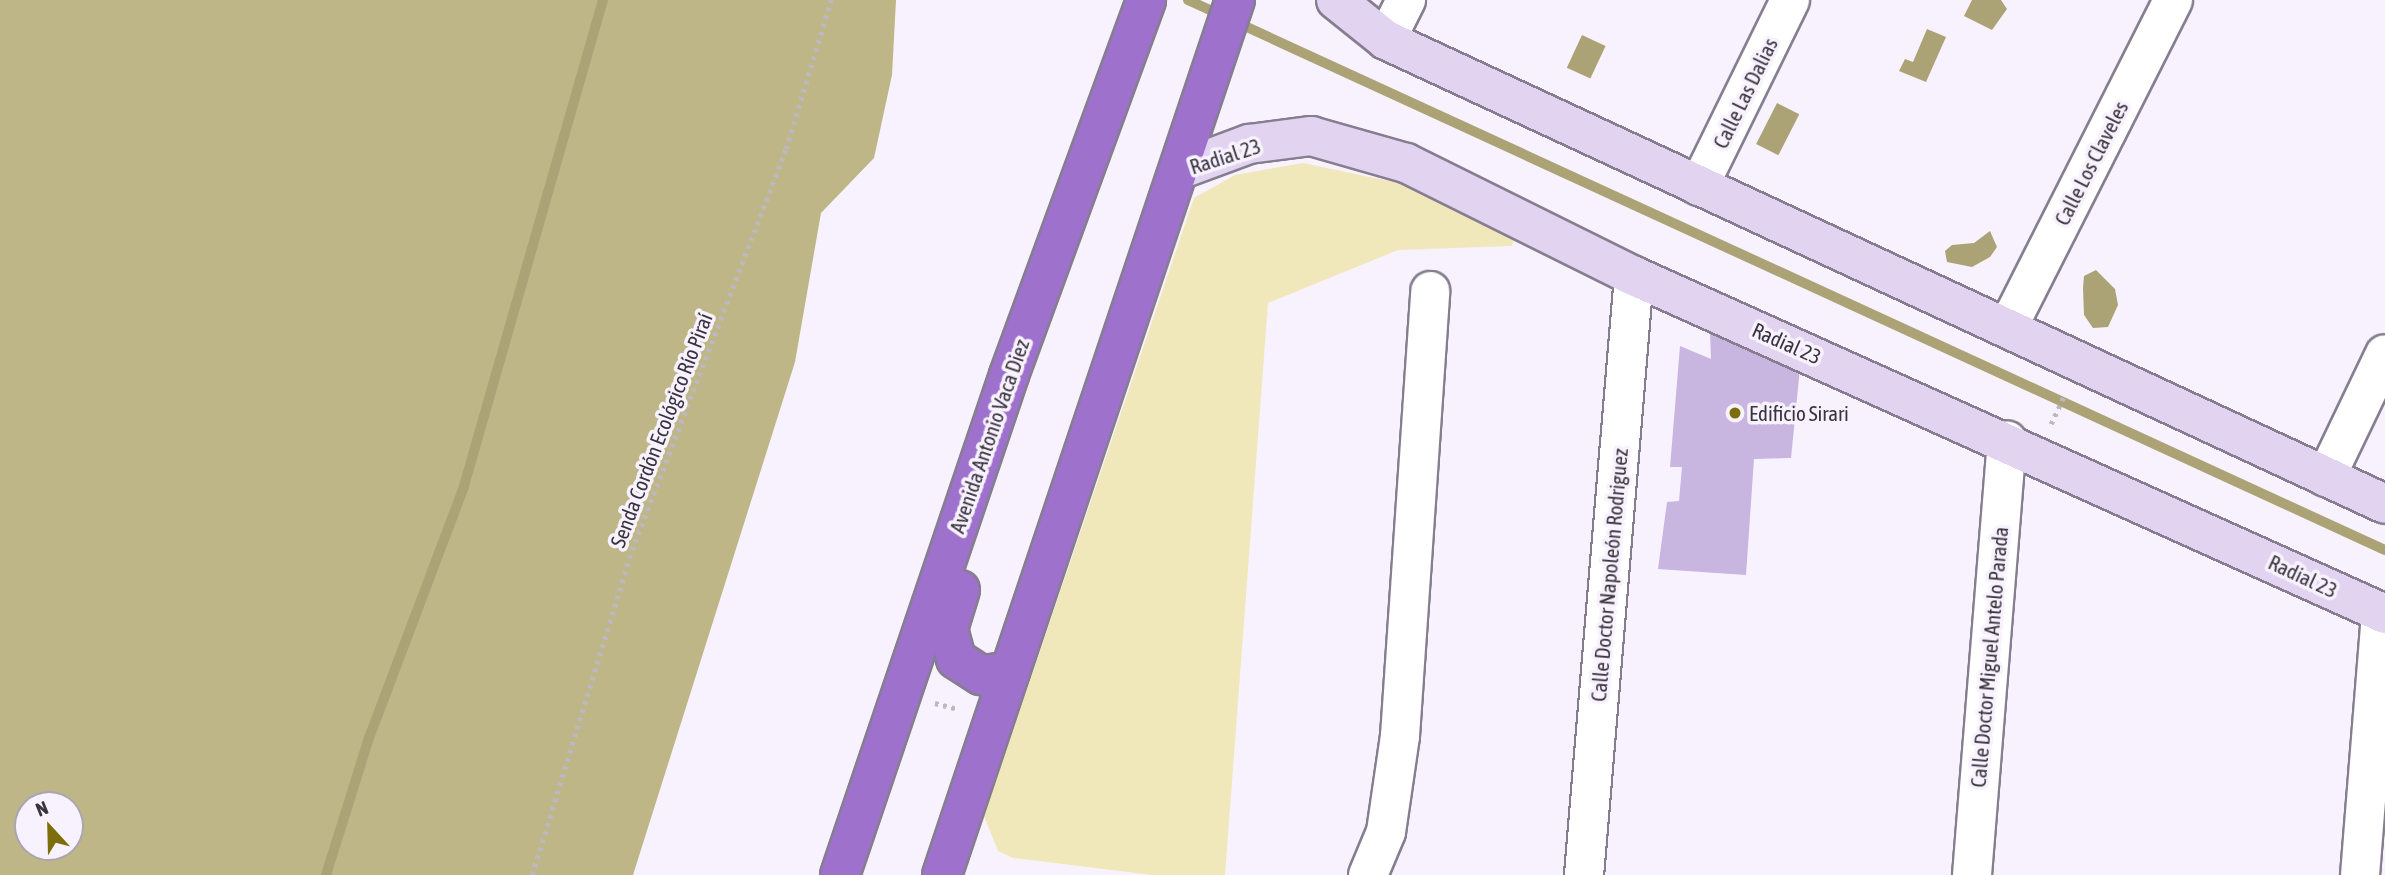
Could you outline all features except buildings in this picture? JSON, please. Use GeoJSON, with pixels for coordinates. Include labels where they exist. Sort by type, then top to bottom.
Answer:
{"type":"FeatureCollection","features":[{"type":"Feature","properties":{"kind":"highway"},"geometry":{"type":"LineString","coordinates":[[943,875],[1235,0]]}},
{"type":"Feature","properties":{"kind":"highway","name":"Avenida Antonio Vaca Diez"},"geometry":{"type":"LineString","coordinates":[[840,875],[1009,375],[1141,15]]}},
{"type":"Feature","properties":{"kind":"highway"},"geometry":{"type":"LineString","coordinates":[[1009,375],[1005,458],[948,635],[967,669],[990,676],[1010,672]]}},
{"type":"Feature","properties":{"kind":"street"},"geometry":{"type":"LineString","coordinates":[[1336,0],[1386,40],[2385,504]]}},
{"type":"Feature","properties":{"kind":"street"},"geometry":{"type":"LineString","coordinates":[[1386,40],[1406,0]]}},
{"type":"Feature","properties":{"kind":"street","name":"Calle Las Dalias"},"geometry":{"type":"LineString","coordinates":[[1699,186],[1790,0]]}},
{"type":"Feature","properties":{"kind":"street","name":"Calle Los Claveles"},"geometry":{"type":"LineString","coordinates":[[2008,327],[2174,0]]}},
{"type":"Feature","properties":{"kind":"street","name":"Radial 23"},"geometry":{"type":"LineString","coordinates":[[1179,170],[1249,144],[1311,136],[1406,163],[1634,276],[2007,440],[2383,613]]}},
{"type":"Feature","properties":{"kind":"street","name":"Calle Doctor Napoleón Rodriguez"},"geometry":{"type":"LineString","coordinates":[[1584,875],[1634,276]]}},
{"type":"Feature","properties":{"kind":"street"},"geometry":{"type":"LineString","coordinates":[[1368,875],[1386,832],[1400,736],[1430,290]]}},
{"type":"Feature","properties":{"kind":"street"},"geometry":{"type":"LineString","coordinates":[[2326,477],[2385,354]]}},
{"type":"Feature","properties":{"kind":"street","name":"Calle Doctor Miguel Antelo Parada"},"geometry":{"type":"LineString","coordinates":[[1972,875],[2007,440]]}},
{"type":"Feature","properties":{"kind":"street"},"geometry":{"type":"LineString","coordinates":[[2360,875],[2383,613]]}},
{"type":"Feature","properties":{"kind":"path","name":"Senda Cordón Ecológico Río Piraí"},"geometry":{"type":"LineString","coordinates":[[532,875],[632,550],[786,149],[831,0]]}},
{"type":"Feature","properties":{"kind":"path"},"geometry":{"type":"LineString","coordinates":[[2049,428],[2070,383]]}},
{"type":"Feature","properties":{"kind":"path"},"geometry":{"type":"LineString","coordinates":[[902,694],[995,720]]}},
{"type":"Feature","properties":{"kind":"shaded area"},"geometry":{"type":"Polygon","coordinates":[[[0,0],[896,0],[892,75],[874,158],[821,213],[795,362],[633,875],[0,875],[0,0]]]}},
{"type":"Feature","properties":{"kind":"shaded area"},"geometry":{"type":"Polygon","coordinates":[[[1972,0],[2001,0],[2007,9],[1992,30],[1964,16],[1972,0]]]}},
{"type":"Feature","properties":{"kind":"shaded area"},"geometry":{"type":"Polygon","coordinates":[[[1927,29],[1946,37],[1926,82],[1899,71],[1905,59],[1913,62],[1927,29]]]}},
{"type":"Feature","properties":{"kind":"shaded area"},"geometry":{"type":"Polygon","coordinates":[[[1582,35],[1606,46],[1590,79],[1567,68],[1582,35]]]}},
{"type":"Feature","properties":{"kind":"shaded area"},"geometry":{"type":"Polygon","coordinates":[[[1777,103],[1799,114],[1778,155],[1756,144],[1777,103]]]}},
{"type":"Feature","properties":{"kind":"shaded area"},"geometry":{"type":"Polygon","coordinates":[[[1303,163],[1403,184],[1515,235],[1512,246],[1398,250],[1268,303],[1225,875],[1152,875],[1013,858],[998,851],[984,816],[1194,198],[1235,175],[1303,163]]]}},
{"type":"Feature","properties":{"kind":"shaded area"},"geometry":{"type":"Polygon","coordinates":[[[1990,231],[1997,247],[1990,257],[1972,267],[1947,262],[1945,251],[1952,245],[1974,243],[1990,231]]]}},
{"type":"Feature","properties":{"kind":"shaded area"},"geometry":{"type":"Polygon","coordinates":[[[2096,270],[2115,289],[2118,305],[2108,327],[2093,328],[2084,315],[2084,276],[2096,270]]]}},
{"type":"Feature","properties":{"kind":"waterway"},"geometry":{"type":"LineString","coordinates":[[326,875],[369,738],[464,486],[603,0]]}},
{"type":"Feature","properties":{"kind":"waterway"},"geometry":{"type":"LineString","coordinates":[[1188,0],[2385,550]]}},
{"type":"Feature","properties":{"kind":"place","name":"Edificio Sirari"},"geometry":{"type":"Point","coordinates":[1735,413]}}]}
